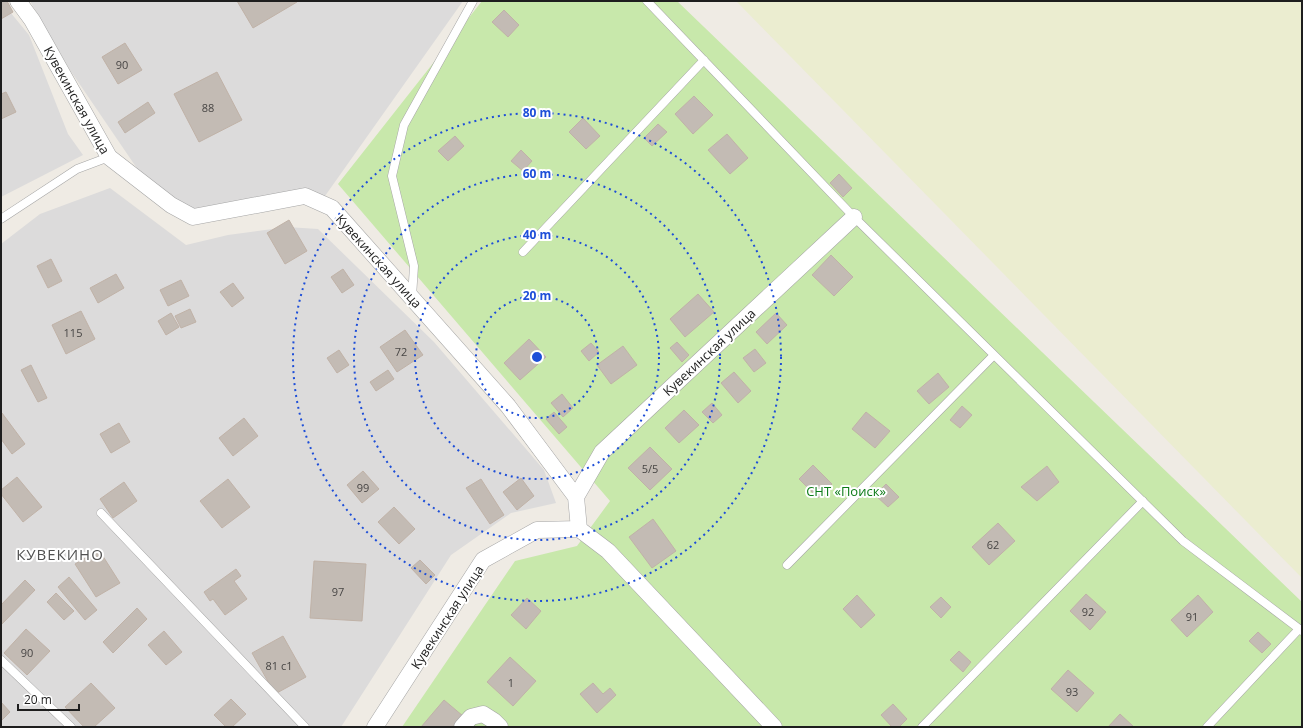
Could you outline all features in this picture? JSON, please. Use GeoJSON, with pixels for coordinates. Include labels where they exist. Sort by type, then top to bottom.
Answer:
{"type":"FeatureCollection","features":[{"type":"Feature","properties":{"kind":"street","name":"Кувекинская улица"},"geometry":{"type":"LineString","coordinates":[[18,1],[32,20],[109,157],[171,205],[193,217],[305,196],[332,208],[508,406],[576,497],[602,452],[854,217]]}},
{"type":"Feature","properties":{"kind":"street"},"geometry":{"type":"LineString","coordinates":[[576,497],[579,529],[608,551],[774,727]]}},
{"type":"Feature","properties":{"kind":"street","name":"Кувекинская улица"},"geometry":{"type":"LineString","coordinates":[[375,727],[483,560],[537,530],[579,529]]}},
{"type":"Feature","properties":{"kind":"street"},"geometry":{"type":"LineString","coordinates":[[462,727],[471,717],[483,714],[500,727]]}},
{"type":"Feature","properties":{"kind":"lane"},"geometry":{"type":"LineString","coordinates":[[412,298],[414,266],[392,176],[404,125],[473,1]]}},
{"type":"Feature","properties":{"kind":"lane"},"geometry":{"type":"LineString","coordinates":[[647,1],[854,217],[1183,541],[1228,577],[1300,630],[1207,727]]}},
{"type":"Feature","properties":{"kind":"lane"},"geometry":{"type":"LineString","coordinates":[[523,252],[704,60]]}},
{"type":"Feature","properties":{"kind":"lane"},"geometry":{"type":"LineString","coordinates":[[1,219],[77,169],[109,157]]}},
{"type":"Feature","properties":{"kind":"lane"},"geometry":{"type":"LineString","coordinates":[[788,565],[994,355]]}},
{"type":"Feature","properties":{"kind":"lane"},"geometry":{"type":"LineString","coordinates":[[922,727],[1143,501]]}},
{"type":"Feature","properties":{"kind":"lane"},"geometry":{"type":"LineString","coordinates":[[101,513],[305,727]]}},
{"type":"Feature","properties":{"kind":"lane"},"geometry":{"type":"LineString","coordinates":[[1,660],[70,727]]}},
{"type":"Feature","properties":{"kind":"shaded area"},"geometry":{"type":"Polygon","coordinates":[[[1,1],[29,35],[68,134],[83,155],[1,197],[1,1]]]}},
{"type":"Feature","properties":{"kind":"shaded area"},"geometry":{"type":"Polygon","coordinates":[[[30,1],[463,1],[325,196],[194,210],[149,186],[70,70],[30,1]]]}},
{"type":"Feature","properties":{"kind":"shaded area"},"geometry":{"type":"Polygon","coordinates":[[[110,188],[186,245],[228,235],[287,227],[318,229],[434,342],[544,470],[556,503],[511,513],[451,555],[341,727],[1,727],[1,244],[40,214],[110,188]]]}},
{"type":"Feature","properties":{"kind":"green space","name":"СНТ «Поиск»"},"geometry":{"type":"Polygon","coordinates":[[[482,1],[677,1],[1302,602],[1302,727],[402,727],[515,561],[577,546],[610,501],[338,184],[482,1]]]}},
{"type":"Feature","properties":{"kind":"green space"},"geometry":{"type":"Polygon","coordinates":[[[736,1],[1302,1],[1302,578],[736,1]]]}},
{"type":"Feature","properties":{"kind":"building"},"geometry":{"type":"Polygon","coordinates":[[[1,1],[7,1],[13,12],[1,19],[1,1]]]}},
{"type":"Feature","properties":{"kind":"building"},"geometry":{"type":"Polygon","coordinates":[[[237,1],[296,1],[297,2],[253,28],[237,1]]]}},
{"type":"Feature","properties":{"kind":"building"},"geometry":{"type":"Polygon","coordinates":[[[504,10],[519,25],[508,37],[492,22],[504,10]]]}},
{"type":"Feature","properties":{"kind":"building"},"geometry":{"type":"Polygon","coordinates":[[[125,43],[142,70],[118,84],[102,57],[125,43]]]}},
{"type":"Feature","properties":{"kind":"building"},"geometry":{"type":"Polygon","coordinates":[[[217,72],[242,120],[199,142],[174,94],[217,72]]]}},
{"type":"Feature","properties":{"kind":"building"},"geometry":{"type":"Polygon","coordinates":[[[6,92],[16,112],[1,119],[1,94],[6,92]]]}},
{"type":"Feature","properties":{"kind":"building"},"geometry":{"type":"Polygon","coordinates":[[[694,96],[713,115],[693,134],[675,114],[694,96]]]}},
{"type":"Feature","properties":{"kind":"building"},"geometry":{"type":"Polygon","coordinates":[[[148,102],[155,113],[125,133],[118,122],[148,102]]]}},
{"type":"Feature","properties":{"kind":"building"},"geometry":{"type":"Polygon","coordinates":[[[583,118],[600,136],[586,149],[569,132],[583,118]]]}},
{"type":"Feature","properties":{"kind":"building"},"geometry":{"type":"Polygon","coordinates":[[[658,124],[667,132],[652,146],[644,138],[658,124]]]}},
{"type":"Feature","properties":{"kind":"building"},"geometry":{"type":"Polygon","coordinates":[[[727,134],[748,158],[730,174],[708,150],[727,134]]]}},
{"type":"Feature","properties":{"kind":"building"},"geometry":{"type":"Polygon","coordinates":[[[455,136],[464,146],[448,161],[438,151],[455,136]]]}},
{"type":"Feature","properties":{"kind":"building"},"geometry":{"type":"Polygon","coordinates":[[[521,150],[532,161],[523,171],[511,161],[521,150]]]}},
{"type":"Feature","properties":{"kind":"building"},"geometry":{"type":"Polygon","coordinates":[[[839,174],[852,188],[843,197],[830,183],[839,174]]]}},
{"type":"Feature","properties":{"kind":"building"},"geometry":{"type":"Polygon","coordinates":[[[289,220],[307,251],[285,264],[267,233],[289,220]]]}},
{"type":"Feature","properties":{"kind":"building"},"geometry":{"type":"Polygon","coordinates":[[[831,255],[853,277],[834,296],[812,275],[831,255]]]}},
{"type":"Feature","properties":{"kind":"building"},"geometry":{"type":"Polygon","coordinates":[[[51,259],[62,281],[48,288],[37,266],[51,259]]]}},
{"type":"Feature","properties":{"kind":"building"},"geometry":{"type":"Polygon","coordinates":[[[343,269],[354,285],[342,293],[331,277],[343,269]]]}},
{"type":"Feature","properties":{"kind":"building"},"geometry":{"type":"Polygon","coordinates":[[[116,274],[124,288],[98,303],[90,288],[116,274]]]}},
{"type":"Feature","properties":{"kind":"building"},"geometry":{"type":"Polygon","coordinates":[[[181,280],[189,296],[168,306],[160,290],[181,280]]]}},
{"type":"Feature","properties":{"kind":"building"},"geometry":{"type":"Polygon","coordinates":[[[233,283],[244,298],[232,307],[220,292],[233,283]]]}},
{"type":"Feature","properties":{"kind":"building"},"geometry":{"type":"Polygon","coordinates":[[[698,294],[714,312],[685,337],[670,319],[698,294]]]}},
{"type":"Feature","properties":{"kind":"building"},"geometry":{"type":"Polygon","coordinates":[[[190,309],[196,322],[181,328],[175,316],[190,309]]]}},
{"type":"Feature","properties":{"kind":"building"},"geometry":{"type":"Polygon","coordinates":[[[81,311],[95,339],[66,354],[52,325],[81,311]]]}},
{"type":"Feature","properties":{"kind":"building"},"geometry":{"type":"Polygon","coordinates":[[[171,313],[179,327],[166,335],[158,321],[171,313]]]}},
{"type":"Feature","properties":{"kind":"building"},"geometry":{"type":"Polygon","coordinates":[[[776,313],[787,325],[767,344],[756,332],[776,313]]]}},
{"type":"Feature","properties":{"kind":"building"},"geometry":{"type":"Polygon","coordinates":[[[405,330],[423,355],[397,372],[380,347],[405,330]]]}},
{"type":"Feature","properties":{"kind":"building"},"geometry":{"type":"Polygon","coordinates":[[[529,339],[546,357],[520,380],[504,363],[529,339]]]}},
{"type":"Feature","properties":{"kind":"building"},"geometry":{"type":"Polygon","coordinates":[[[677,342],[689,355],[682,362],[670,348],[677,342]]]}},
{"type":"Feature","properties":{"kind":"building"},"geometry":{"type":"Polygon","coordinates":[[[591,343],[599,352],[589,361],[581,351],[591,343]]]}},
{"type":"Feature","properties":{"kind":"building"},"geometry":{"type":"Polygon","coordinates":[[[623,346],[637,365],[611,384],[597,365],[623,346]]]}},
{"type":"Feature","properties":{"kind":"building"},"geometry":{"type":"Polygon","coordinates":[[[755,349],[766,363],[754,372],[743,358],[755,349]]]}},
{"type":"Feature","properties":{"kind":"building"},"geometry":{"type":"Polygon","coordinates":[[[339,350],[349,365],[337,373],[327,358],[339,350]]]}},
{"type":"Feature","properties":{"kind":"building"},"geometry":{"type":"Polygon","coordinates":[[[31,365],[47,398],[38,402],[21,370],[31,365]]]}},
{"type":"Feature","properties":{"kind":"building"},"geometry":{"type":"Polygon","coordinates":[[[388,370],[394,379],[376,391],[370,382],[388,370]]]}},
{"type":"Feature","properties":{"kind":"building"},"geometry":{"type":"Polygon","coordinates":[[[734,372],[751,391],[738,403],[721,383],[734,372]]]}},
{"type":"Feature","properties":{"kind":"building"},"geometry":{"type":"Polygon","coordinates":[[[938,373],[949,387],[929,404],[917,391],[938,373]]]}},
{"type":"Feature","properties":{"kind":"building"},"geometry":{"type":"Polygon","coordinates":[[[562,394],[573,408],[563,417],[551,403],[562,394]]]}},
{"type":"Feature","properties":{"kind":"building"},"geometry":{"type":"Polygon","coordinates":[[[712,403],[722,415],[713,423],[702,412],[712,403]]]}},
{"type":"Feature","properties":{"kind":"building"},"geometry":{"type":"Polygon","coordinates":[[[962,406],[972,415],[960,428],[950,420],[962,406]]]}},
{"type":"Feature","properties":{"kind":"building"},"geometry":{"type":"Polygon","coordinates":[[[684,410],[699,425],[679,443],[665,428],[684,410]]]}},
{"type":"Feature","properties":{"kind":"building"},"geometry":{"type":"Polygon","coordinates":[[[554,412],[567,427],[559,434],[546,419],[554,412]]]}},
{"type":"Feature","properties":{"kind":"building"},"geometry":{"type":"Polygon","coordinates":[[[866,412],[890,431],[875,448],[852,429],[866,412]]]}},
{"type":"Feature","properties":{"kind":"building"},"geometry":{"type":"Polygon","coordinates":[[[2,413],[25,444],[12,454],[1,439],[2,413]]]}},
{"type":"Feature","properties":{"kind":"building"},"geometry":{"type":"Polygon","coordinates":[[[244,418],[258,436],[233,456],[219,438],[244,418]]]}},
{"type":"Feature","properties":{"kind":"building"},"geometry":{"type":"Polygon","coordinates":[[[119,423],[130,442],[111,453],[100,434],[119,423]]]}},
{"type":"Feature","properties":{"kind":"building"},"geometry":{"type":"Polygon","coordinates":[[[650,447],[672,469],[650,490],[628,468],[650,447]]]}},
{"type":"Feature","properties":{"kind":"building"},"geometry":{"type":"Polygon","coordinates":[[[813,465],[832,484],[818,498],[799,479],[813,465]]]}},
{"type":"Feature","properties":{"kind":"building"},"geometry":{"type":"Polygon","coordinates":[[[1047,466],[1059,482],[1037,501],[1021,487],[1047,466]]]}},
{"type":"Feature","properties":{"kind":"building"},"geometry":{"type":"Polygon","coordinates":[[[363,471],[379,489],[362,503],[347,485],[363,471]]]}},
{"type":"Feature","properties":{"kind":"building"},"geometry":{"type":"Polygon","coordinates":[[[17,477],[42,507],[23,522],[1,494],[1,490],[17,477]]]}},
{"type":"Feature","properties":{"kind":"building"},"geometry":{"type":"Polygon","coordinates":[[[521,478],[534,496],[517,510],[503,492],[521,478]]]}},
{"type":"Feature","properties":{"kind":"building"},"geometry":{"type":"Polygon","coordinates":[[[228,479],[250,507],[222,528],[200,501],[228,479]]]}},
{"type":"Feature","properties":{"kind":"building"},"geometry":{"type":"Polygon","coordinates":[[[481,479],[504,515],[490,524],[466,488],[481,479]]]}},
{"type":"Feature","properties":{"kind":"building"},"geometry":{"type":"Polygon","coordinates":[[[124,482],[137,501],[113,518],[100,499],[124,482]]]}},
{"type":"Feature","properties":{"kind":"building"},"geometry":{"type":"Polygon","coordinates":[[[886,484],[899,497],[888,507],[875,495],[886,484]]]}},
{"type":"Feature","properties":{"kind":"building"},"geometry":{"type":"Polygon","coordinates":[[[394,507],[415,529],[399,544],[378,522],[394,507]]]}},
{"type":"Feature","properties":{"kind":"building"},"geometry":{"type":"Polygon","coordinates":[[[653,519],[676,551],[652,568],[629,537],[653,519]]]}},
{"type":"Feature","properties":{"kind":"building"},"geometry":{"type":"Polygon","coordinates":[[[998,523],[1015,541],[989,565],[972,547],[998,523]]]}},
{"type":"Feature","properties":{"kind":"building"},"geometry":{"type":"Polygon","coordinates":[[[99,550],[120,583],[96,597],[75,564],[99,550]]]}},
{"type":"Feature","properties":{"kind":"building"},"geometry":{"type":"Polygon","coordinates":[[[420,560],[435,575],[426,584],[411,568],[420,560]]]}},
{"type":"Feature","properties":{"kind":"building"},"geometry":{"type":"Polygon","coordinates":[[[314,561],[366,564],[362,621],[310,618],[314,561]]]}},
{"type":"Feature","properties":{"kind":"building"},"geometry":{"type":"Polygon","coordinates":[[[236,569],[241,576],[234,581],[247,599],[225,615],[213,599],[210,601],[204,592],[236,569]]]}},
{"type":"Feature","properties":{"kind":"building"},"geometry":{"type":"Polygon","coordinates":[[[69,577],[97,610],[85,620],[58,587],[69,577]]]}},
{"type":"Feature","properties":{"kind":"building"},"geometry":{"type":"Polygon","coordinates":[[[25,580],[35,590],[1,625],[1,605],[25,580]]]}},
{"type":"Feature","properties":{"kind":"building"},"geometry":{"type":"Polygon","coordinates":[[[56,593],[74,611],[64,620],[47,602],[56,593]]]}},
{"type":"Feature","properties":{"kind":"building"},"geometry":{"type":"Polygon","coordinates":[[[1086,594],[1106,612],[1090,630],[1070,611],[1086,594]]]}},
{"type":"Feature","properties":{"kind":"building"},"geometry":{"type":"Polygon","coordinates":[[[857,595],[875,615],[861,628],[843,609],[857,595]]]}},
{"type":"Feature","properties":{"kind":"building"},"geometry":{"type":"Polygon","coordinates":[[[1198,595],[1213,612],[1187,637],[1171,620],[1198,595]]]}},
{"type":"Feature","properties":{"kind":"building"},"geometry":{"type":"Polygon","coordinates":[[[941,597],[951,607],[941,618],[930,607],[941,597]]]}},
{"type":"Feature","properties":{"kind":"building"},"geometry":{"type":"Polygon","coordinates":[[[527,598],[541,611],[526,629],[511,615],[527,598]]]}},
{"type":"Feature","properties":{"kind":"building"},"geometry":{"type":"Polygon","coordinates":[[[137,608],[147,619],[113,653],[103,642],[137,608]]]}},
{"type":"Feature","properties":{"kind":"building"},"geometry":{"type":"Polygon","coordinates":[[[26,629],[50,651],[27,675],[4,653],[26,629]]]}},
{"type":"Feature","properties":{"kind":"building"},"geometry":{"type":"Polygon","coordinates":[[[164,631],[182,652],[166,665],[148,645],[164,631]]]}},
{"type":"Feature","properties":{"kind":"building"},"geometry":{"type":"Polygon","coordinates":[[[1258,632],[1271,644],[1262,653],[1249,641],[1258,632]]]}},
{"type":"Feature","properties":{"kind":"building"},"geometry":{"type":"Polygon","coordinates":[[[283,636],[306,677],[275,694],[252,653],[283,636]]]}},
{"type":"Feature","properties":{"kind":"building"},"geometry":{"type":"Polygon","coordinates":[[[959,651],[971,662],[963,672],[950,660],[959,651]]]}},
{"type":"Feature","properties":{"kind":"building"},"geometry":{"type":"Polygon","coordinates":[[[510,657],[536,681],[513,706],[487,682],[510,657]]]}},
{"type":"Feature","properties":{"kind":"building"},"geometry":{"type":"Polygon","coordinates":[[[1068,670],[1094,693],[1077,712],[1051,689],[1068,670]]]}},
{"type":"Feature","properties":{"kind":"building"},"geometry":{"type":"Polygon","coordinates":[[[91,683],[115,708],[94,727],[84,727],[65,707],[91,683]]]}},
{"type":"Feature","properties":{"kind":"building"},"geometry":{"type":"Polygon","coordinates":[[[593,683],[603,694],[610,688],[616,695],[597,713],[580,694],[593,683]]]}},
{"type":"Feature","properties":{"kind":"building"},"geometry":{"type":"Polygon","coordinates":[[[231,699],[246,714],[232,727],[226,727],[214,715],[231,699]]]}},
{"type":"Feature","properties":{"kind":"building"},"geometry":{"type":"Polygon","coordinates":[[[444,700],[463,716],[454,727],[421,727],[444,700]]]}},
{"type":"Feature","properties":{"kind":"building"},"geometry":{"type":"Polygon","coordinates":[[[1,702],[10,712],[1,721],[1,702]]]}},
{"type":"Feature","properties":{"kind":"building"},"geometry":{"type":"Polygon","coordinates":[[[893,704],[907,719],[899,727],[892,727],[881,715],[893,704]]]}},
{"type":"Feature","properties":{"kind":"building"},"geometry":{"type":"Polygon","coordinates":[[[1120,714],[1134,727],[1108,727],[1120,714]]]}},
{"type":"Feature","properties":{"kind":"district","name":"КУВЕКИНО"},"geometry":{"type":"Point","coordinates":[60,554]}}]}
